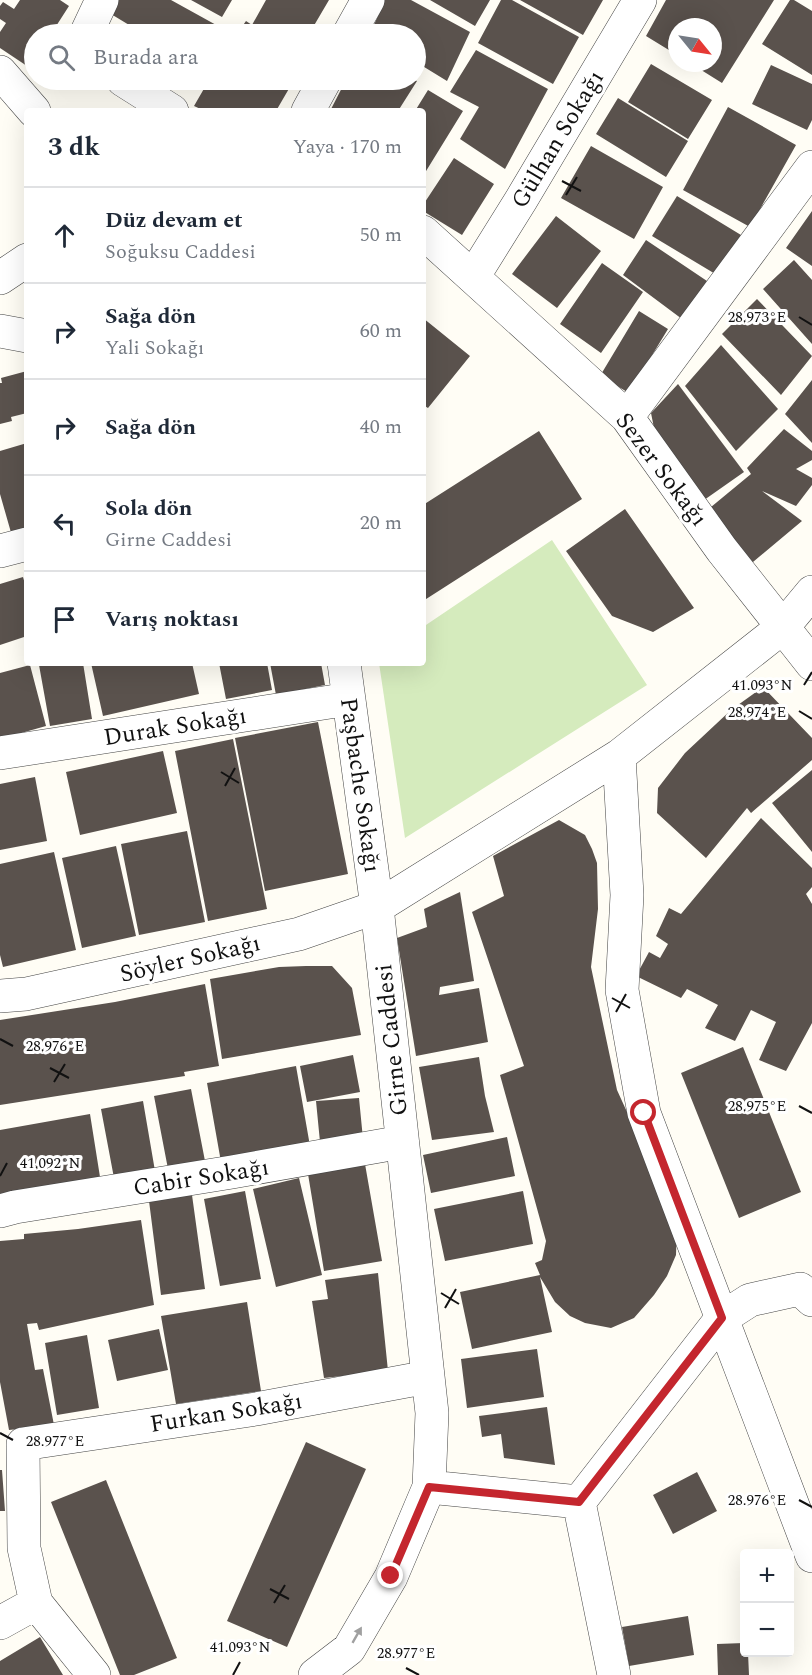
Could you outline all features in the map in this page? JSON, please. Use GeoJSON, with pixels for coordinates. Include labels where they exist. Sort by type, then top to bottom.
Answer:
{"type":"FeatureCollection","features":[{"type":"Feature","properties":{"kind":"street"},"geometry":{"type":"LineString","coordinates":[[91,24],[102,0]]}},
{"type":"Feature","properties":{"kind":"street"},"geometry":{"type":"LineString","coordinates":[[355,24],[368,0]]}},
{"type":"Feature","properties":{"kind":"street","name":"Gülhan Sokağı"},"geometry":{"type":"LineString","coordinates":[[473,277],[522,200],[640,0]]}},
{"type":"Feature","properties":{"kind":"street"},"geometry":{"type":"LineString","coordinates":[[0,72],[30,108]]}},
{"type":"Feature","properties":{"kind":"street"},"geometry":{"type":"LineString","coordinates":[[139,90],[167,108]]}},
{"type":"Feature","properties":{"kind":"street"},"geometry":{"type":"LineString","coordinates":[[310,108],[320,90]]}},
{"type":"Feature","properties":{"kind":"street"},"geometry":{"type":"LineString","coordinates":[[0,98],[24,111]]}},
{"type":"Feature","properties":{"kind":"street"},"geometry":{"type":"LineString","coordinates":[[627,417],[812,167]]}},
{"type":"Feature","properties":{"kind":"street","name":"Sezer Sokağı"},"geometry":{"type":"LineString","coordinates":[[426,235],[627,417],[722,550],[812,664]]}},
{"type":"Feature","properties":{"kind":"street"},"geometry":{"type":"LineString","coordinates":[[426,254],[473,277]]}},
{"type":"Feature","properties":{"kind":"street"},"geometry":{"type":"LineString","coordinates":[[0,278],[24,262]]}},
{"type":"Feature","properties":{"kind":"street"},"geometry":{"type":"LineString","coordinates":[[0,331],[24,335]]}},
{"type":"Feature","properties":{"kind":"street"},"geometry":{"type":"LineString","coordinates":[[0,551],[24,545]]}},
{"type":"Feature","properties":{"kind":"street"},"geometry":{"type":"LineString","coordinates":[[377,907],[618,756],[783,627],[812,592]]}},
{"type":"Feature","properties":{"kind":"street","name":"Paşbache Sokağı"},"geometry":{"type":"LineString","coordinates":[[344,666],[377,907]]}},
{"type":"Feature","properties":{"kind":"street","name":"Durak Sokağı"},"geometry":{"type":"LineString","coordinates":[[0,753],[349,699]]}},
{"type":"Feature","properties":{"kind":"street"},"geometry":{"type":"LineString","coordinates":[[618,756],[627,895],[622,990],[644,1113],[812,1556]]}},
{"type":"Feature","properties":{"kind":"street","name":"Söyler Sokağı"},"geometry":{"type":"LineString","coordinates":[[0,996],[26,994],[299,934],[377,907]]}},
{"type":"Feature","properties":{"kind":"street","name":"Girne Caddesi"},"geometry":{"type":"LineString","coordinates":[[315,1675],[349,1649],[391,1576],[429,1487],[432,1413],[377,907]]}},
{"type":"Feature","properties":{"kind":"street","name":"Cabir Sokağı"},"geometry":{"type":"LineString","coordinates":[[0,1211],[402,1142]]}},
{"type":"Feature","properties":{"kind":"street"},"geometry":{"type":"LineString","coordinates":[[614,1675],[579,1502],[722,1318],[750,1300],[800,1289],[812,1300]]}},
{"type":"Feature","properties":{"kind":"street","name":"Furkan Sokağı"},"geometry":{"type":"LineString","coordinates":[[12,1438],[256,1409],[428,1377]]}},
{"type":"Feature","properties":{"kind":"street"},"geometry":{"type":"LineString","coordinates":[[12,1438],[24,1548],[36,1603],[94,1675]]}},
{"type":"Feature","properties":{"kind":"street"},"geometry":{"type":"LineString","coordinates":[[429,1487],[579,1502]]}},
{"type":"Feature","properties":{"kind":"street"},"geometry":{"type":"LineString","coordinates":[[0,1623],[36,1603]]}},
{"type":"Feature","properties":{"kind":"green space"},"geometry":{"type":"Polygon","coordinates":[[[552,540],[647,685],[405,838],[379,666],[426,666],[426,625],[552,540]]]}},
{"type":"Feature","properties":{"kind":"building"},"geometry":{"type":"Polygon","coordinates":[[[20,0],[60,0],[69,6],[57,24],[24,24],[24,64],[0,48],[0,32],[6,23],[0,19],[0,6],[3,2],[14,9],[20,0]]]}},
{"type":"Feature","properties":{"kind":"building"},"geometry":{"type":"Polygon","coordinates":[[[112,0],[171,0],[214,24],[127,24],[106,11],[112,0]]]}},
{"type":"Feature","properties":{"kind":"building"},"geometry":{"type":"Polygon","coordinates":[[[191,0],[232,0],[222,17],[191,0]]]}},
{"type":"Feature","properties":{"kind":"building"},"geometry":{"type":"Polygon","coordinates":[[[266,0],[329,0],[315,24],[253,24],[266,0]]]}},
{"type":"Feature","properties":{"kind":"building"},"geometry":{"type":"Polygon","coordinates":[[[385,0],[411,0],[470,32],[447,81],[426,68],[426,24],[374,24],[385,0]]]}},
{"type":"Feature","properties":{"kind":"building"},"geometry":{"type":"Polygon","coordinates":[[[430,0],[490,0],[475,26],[430,0]]]}},
{"type":"Feature","properties":{"kind":"building"},"geometry":{"type":"Polygon","coordinates":[[[501,0],[512,0],[579,37],[553,84],[478,43],[501,0]]]}},
{"type":"Feature","properties":{"kind":"building"},"geometry":{"type":"Polygon","coordinates":[[[520,0],[603,0],[583,35],[520,0]]]}},
{"type":"Feature","properties":{"kind":"building"},"geometry":{"type":"Polygon","coordinates":[[[666,0],[774,0],[722,83],[704,72],[722,72],[722,18],[668,18],[668,49],[646,36],[666,0]]]}},
{"type":"Feature","properties":{"kind":"building"},"geometry":{"type":"Polygon","coordinates":[[[790,0],[812,11],[812,75],[762,44],[790,0]]]}},
{"type":"Feature","properties":{"kind":"building"},"geometry":{"type":"Polygon","coordinates":[[[476,50],[548,89],[505,169],[460,139],[479,107],[450,92],[476,50]]]}},
{"type":"Feature","properties":{"kind":"building"},"geometry":{"type":"Polygon","coordinates":[[[651,64],[712,100],[688,139],[628,102],[651,64]]]}},
{"type":"Feature","properties":{"kind":"building"},"geometry":{"type":"Polygon","coordinates":[[[771,65],[812,84],[812,120],[807,130],[752,104],[771,65]]]}},
{"type":"Feature","properties":{"kind":"building"},"geometry":{"type":"Polygon","coordinates":[[[203,90],[288,90],[278,108],[198,108],[194,106],[203,90]]]}},
{"type":"Feature","properties":{"kind":"building"},"geometry":{"type":"Polygon","coordinates":[[[341,90],[411,90],[400,108],[332,108],[341,90]]]}},
{"type":"Feature","properties":{"kind":"building"},"geometry":{"type":"Polygon","coordinates":[[[428,90],[463,111],[426,171],[426,108],[417,108],[428,90]]]}},
{"type":"Feature","properties":{"kind":"building"},"geometry":{"type":"Polygon","coordinates":[[[618,98],[688,141],[666,177],[596,134],[618,98]]]}},
{"type":"Feature","properties":{"kind":"building"},"geometry":{"type":"Polygon","coordinates":[[[728,107],[796,145],[750,227],[683,190],[728,107]]]}},
{"type":"Feature","properties":{"kind":"building"},"geometry":{"type":"Polygon","coordinates":[[[591,146],[663,187],[634,239],[561,198],[591,146]]]}},
{"type":"Feature","properties":{"kind":"building"},"geometry":{"type":"Polygon","coordinates":[[[454,158],[494,184],[462,235],[426,213],[426,200],[454,158]]]}},
{"type":"Feature","properties":{"kind":"building"},"geometry":{"type":"Polygon","coordinates":[[[677,196],[741,235],[717,275],[652,236],[677,196]]]}},
{"type":"Feature","properties":{"kind":"building"},"geometry":{"type":"Polygon","coordinates":[[[812,211],[812,266],[786,248],[812,211]]]}},
{"type":"Feature","properties":{"kind":"building"},"geometry":{"type":"Polygon","coordinates":[[[556,216],[601,251],[557,308],[512,274],[556,216]]]}},
{"type":"Feature","properties":{"kind":"building"},"geometry":{"type":"Polygon","coordinates":[[[646,240],[707,281],[682,319],[623,275],[646,240]]]}},
{"type":"Feature","properties":{"kind":"building"},"geometry":{"type":"Polygon","coordinates":[[[794,260],[812,280],[812,344],[763,289],[794,260]]]}},
{"type":"Feature","properties":{"kind":"building"},"geometry":{"type":"Polygon","coordinates":[[[602,263],[643,292],[601,353],[560,324],[602,263]]]}},
{"type":"Feature","properties":{"kind":"building"},"geometry":{"type":"Polygon","coordinates":[[[757,299],[812,356],[781,395],[722,334],[757,299]]]}},
{"type":"Feature","properties":{"kind":"building"},"geometry":{"type":"Polygon","coordinates":[[[639,311],[668,329],[629,393],[600,376],[639,311]]]}},
{"type":"Feature","properties":{"kind":"building"},"geometry":{"type":"Polygon","coordinates":[[[426,320],[470,356],[428,408],[426,407],[426,320]]]}},
{"type":"Feature","properties":{"kind":"building"},"geometry":{"type":"Polygon","coordinates":[[[721,345],[778,409],[736,451],[685,386],[721,345]]]}},
{"type":"Feature","properties":{"kind":"building"},"geometry":{"type":"Polygon","coordinates":[[[24,372],[24,414],[11,417],[12,421],[0,424],[0,383],[2,383],[1,378],[24,372]]]}},
{"type":"Feature","properties":{"kind":"building"},"geometry":{"type":"Polygon","coordinates":[[[812,380],[812,443],[785,414],[812,380]]]}},
{"type":"Feature","properties":{"kind":"building"},"geometry":{"type":"Polygon","coordinates":[[[678,384],[744,472],[697,505],[659,453],[651,413],[678,384]]]}},
{"type":"Feature","properties":{"kind":"building"},"geometry":{"type":"Polygon","coordinates":[[[784,429],[812,451],[812,460],[796,469],[812,478],[812,485],[796,506],[762,491],[802,521],[747,567],[705,512],[751,474],[747,468],[784,429]]]}},
{"type":"Feature","properties":{"kind":"building"},"geometry":{"type":"Polygon","coordinates":[[[539,431],[582,499],[426,599],[426,503],[539,431]]]}},
{"type":"Feature","properties":{"kind":"building"},"geometry":{"type":"Polygon","coordinates":[[[24,444],[24,532],[12,536],[0,494],[0,451],[24,444]]]}},
{"type":"Feature","properties":{"kind":"building"},"geometry":{"type":"Polygon","coordinates":[[[625,509],[694,608],[653,632],[612,616],[566,551],[625,509]]]}},
{"type":"Feature","properties":{"kind":"building"},"geometry":{"type":"Polygon","coordinates":[[[23,577],[24,580],[24,637],[0,645],[0,584],[23,577]]]}},
{"type":"Feature","properties":{"kind":"building"},"geometry":{"type":"Polygon","coordinates":[[[30,666],[46,726],[0,739],[0,673],[30,666]]]}},
{"type":"Feature","properties":{"kind":"building"},"geometry":{"type":"Polygon","coordinates":[[[39,666],[83,666],[92,719],[50,726],[39,666]]]}},
{"type":"Feature","properties":{"kind":"building"},"geometry":{"type":"Polygon","coordinates":[[[92,666],[193,666],[199,694],[103,716],[92,666]]]}},
{"type":"Feature","properties":{"kind":"building"},"geometry":{"type":"Polygon","coordinates":[[[220,666],[268,666],[272,690],[226,699],[220,666]]]}},
{"type":"Feature","properties":{"kind":"building"},"geometry":{"type":"Polygon","coordinates":[[[271,666],[322,666],[325,685],[276,695],[271,666]]]}},
{"type":"Feature","properties":{"kind":"building"},"geometry":{"type":"Polygon","coordinates":[[[763,687],[812,738],[812,760],[751,813],[747,808],[706,858],[657,813],[658,788],[685,753],[731,710],[763,687]]]}},
{"type":"Feature","properties":{"kind":"building"},"geometry":{"type":"Polygon","coordinates":[[[318,722],[348,874],[265,891],[235,738],[318,722]]]}},
{"type":"Feature","properties":{"kind":"building"},"geometry":{"type":"Polygon","coordinates":[[[233,739],[267,909],[208,921],[175,751],[233,739]]]}},
{"type":"Feature","properties":{"kind":"building"},"geometry":{"type":"Polygon","coordinates":[[[163,751],[177,813],[80,835],[66,772],[163,751]]]}},
{"type":"Feature","properties":{"kind":"building"},"geometry":{"type":"Polygon","coordinates":[[[812,770],[812,852],[772,803],[812,770]]]}},
{"type":"Feature","properties":{"kind":"building"},"geometry":{"type":"Polygon","coordinates":[[[35,777],[47,841],[0,850],[0,784],[35,777]]]}},
{"type":"Feature","properties":{"kind":"building"},"geometry":{"type":"Polygon","coordinates":[[[761,818],[812,868],[812,887],[806,894],[812,904],[812,1023],[786,1071],[759,1060],[776,1022],[751,1010],[735,1041],[705,1028],[718,1005],[687,989],[681,998],[636,976],[649,952],[660,958],[668,944],[656,936],[669,908],[681,914],[761,818]]]}},
{"type":"Feature","properties":{"kind":"building"},"geometry":{"type":"Polygon","coordinates":[[[559,820],[585,835],[597,863],[598,909],[591,967],[617,1090],[677,1222],[676,1255],[667,1276],[634,1318],[611,1328],[585,1323],[570,1316],[555,1302],[540,1277],[552,1332],[472,1349],[460,1292],[540,1275],[535,1263],[542,1260],[546,1241],[500,1075],[524,1066],[472,912],[504,896],[493,856],[559,820]]]}},
{"type":"Feature","properties":{"kind":"building"},"geometry":{"type":"Polygon","coordinates":[[[187,831],[205,922],[139,935],[121,844],[187,831]]]}},
{"type":"Feature","properties":{"kind":"building"},"geometry":{"type":"Polygon","coordinates":[[[116,846],[136,936],[82,948],[62,858],[116,846]]]}},
{"type":"Feature","properties":{"kind":"building"},"geometry":{"type":"Polygon","coordinates":[[[54,852],[76,950],[3,967],[0,955],[0,864],[54,852]]]}},
{"type":"Feature","properties":{"kind":"building"},"geometry":{"type":"Polygon","coordinates":[[[460,892],[474,981],[440,987],[439,995],[479,988],[488,1042],[416,1056],[397,938],[427,927],[424,909],[460,892]]]}},
{"type":"Feature","properties":{"kind":"building"},"geometry":{"type":"Polygon","coordinates":[[[332,966],[352,988],[361,1035],[222,1059],[210,979],[279,967],[332,966]]]}},
{"type":"Feature","properties":{"kind":"building"},"geometry":{"type":"Polygon","coordinates":[[[205,984],[219,1066],[184,1072],[185,1076],[0,1105],[0,1020],[115,1002],[205,984]]]}},
{"type":"Feature","properties":{"kind":"building"},"geometry":{"type":"Polygon","coordinates":[[[743,1047],[801,1192],[739,1218],[681,1073],[743,1047]]]}},
{"type":"Feature","properties":{"kind":"building"},"geometry":{"type":"Polygon","coordinates":[[[353,1055],[360,1092],[307,1102],[300,1066],[353,1055]]]}},
{"type":"Feature","properties":{"kind":"building"},"geometry":{"type":"Polygon","coordinates":[[[479,1057],[494,1132],[432,1140],[419,1067],[479,1057]]]}},
{"type":"Feature","properties":{"kind":"building"},"geometry":{"type":"Polygon","coordinates":[[[296,1066],[310,1146],[221,1162],[207,1083],[296,1066]]]}},
{"type":"Feature","properties":{"kind":"building"},"geometry":{"type":"Polygon","coordinates":[[[191,1089],[205,1161],[168,1169],[154,1096],[191,1089]]]}},
{"type":"Feature","properties":{"kind":"building"},"geometry":{"type":"Polygon","coordinates":[[[359,1098],[363,1139],[320,1142],[316,1101],[359,1098]]]}},
{"type":"Feature","properties":{"kind":"building"},"geometry":{"type":"Polygon","coordinates":[[[143,1101],[155,1171],[114,1178],[101,1109],[143,1101]]]}},
{"type":"Feature","properties":{"kind":"building"},"geometry":{"type":"Polygon","coordinates":[[[90,1114],[100,1177],[0,1194],[0,1130],[90,1114]]]}},
{"type":"Feature","properties":{"kind":"building"},"geometry":{"type":"Polygon","coordinates":[[[507,1137],[515,1176],[431,1193],[423,1155],[507,1137]]]}},
{"type":"Feature","properties":{"kind":"building"},"geometry":{"type":"Polygon","coordinates":[[[365,1164],[382,1261],[324,1271],[308,1174],[365,1164]]]}},
{"type":"Feature","properties":{"kind":"building"},"geometry":{"type":"Polygon","coordinates":[[[299,1178],[322,1275],[276,1287],[253,1189],[299,1178]]]}},
{"type":"Feature","properties":{"kind":"building"},"geometry":{"type":"Polygon","coordinates":[[[245,1191],[261,1279],[220,1286],[204,1199],[245,1191]]]}},
{"type":"Feature","properties":{"kind":"building"},"geometry":{"type":"Polygon","coordinates":[[[523,1191],[533,1244],[445,1261],[434,1209],[523,1191]]]}},
{"type":"Feature","properties":{"kind":"building"},"geometry":{"type":"Polygon","coordinates":[[[192,1195],[205,1289],[161,1295],[149,1201],[192,1195]]]}},
{"type":"Feature","properties":{"kind":"building"},"geometry":{"type":"Polygon","coordinates":[[[141,1220],[154,1305],[39,1330],[37,1323],[27,1324],[35,1370],[43,1369],[54,1425],[9,1430],[0,1382],[0,1241],[24,1239],[24,1234],[141,1220]]]}},
{"type":"Feature","properties":{"kind":"building"},"geometry":{"type":"Polygon","coordinates":[[[378,1273],[388,1371],[324,1378],[312,1301],[328,1299],[325,1280],[378,1273]]]}},
{"type":"Feature","properties":{"kind":"building"},"geometry":{"type":"Polygon","coordinates":[[[247,1302],[261,1391],[176,1404],[161,1316],[247,1302]]]}},
{"type":"Feature","properties":{"kind":"building"},"geometry":{"type":"Polygon","coordinates":[[[159,1329],[168,1370],[117,1381],[108,1340],[159,1329]]]}},
{"type":"Feature","properties":{"kind":"building"},"geometry":{"type":"Polygon","coordinates":[[[87,1335],[99,1408],[57,1415],[45,1343],[87,1335]]]}},
{"type":"Feature","properties":{"kind":"building"},"geometry":{"type":"Polygon","coordinates":[[[537,1349],[544,1397],[467,1408],[461,1359],[537,1349]]]}},
{"type":"Feature","properties":{"kind":"building"},"geometry":{"type":"Polygon","coordinates":[[[547,1407],[555,1465],[504,1458],[501,1434],[482,1437],[479,1416],[547,1407]]]}},
{"type":"Feature","properties":{"kind":"building"},"geometry":{"type":"Polygon","coordinates":[[[306,1442],[366,1469],[287,1647],[227,1621],[306,1442]]]}},
{"type":"Feature","properties":{"kind":"building"},"geometry":{"type":"Polygon","coordinates":[[[0,1470],[2,1470],[5,1511],[0,1511],[0,1470]]]}},
{"type":"Feature","properties":{"kind":"building"},"geometry":{"type":"Polygon","coordinates":[[[697,1472],[717,1511],[673,1534],[653,1495],[697,1472]]]}},
{"type":"Feature","properties":{"kind":"building"},"geometry":{"type":"Polygon","coordinates":[[[106,1480],[177,1658],[134,1675],[120,1675],[51,1502],[106,1480]]]}},
{"type":"Feature","properties":{"kind":"building"},"geometry":{"type":"Polygon","coordinates":[[[688,1616],[694,1655],[629,1666],[622,1627],[688,1616]]]}},
{"type":"Feature","properties":{"kind":"building"},"geometry":{"type":"Polygon","coordinates":[[[40,1637],[63,1675],[0,1675],[0,1661],[40,1637]]]}},
{"type":"Feature","properties":{"kind":"building"},"geometry":{"type":"Polygon","coordinates":[[[740,1643],[740,1657],[748,1657],[749,1675],[718,1675],[717,1644],[740,1643]]]}},
{"type":"Feature","properties":{"kind":"route"},"geometry":{"type":"LineString","coordinates":[[391,1576],[429,1487],[579,1502],[722,1318],[644,1113]]}}]}
